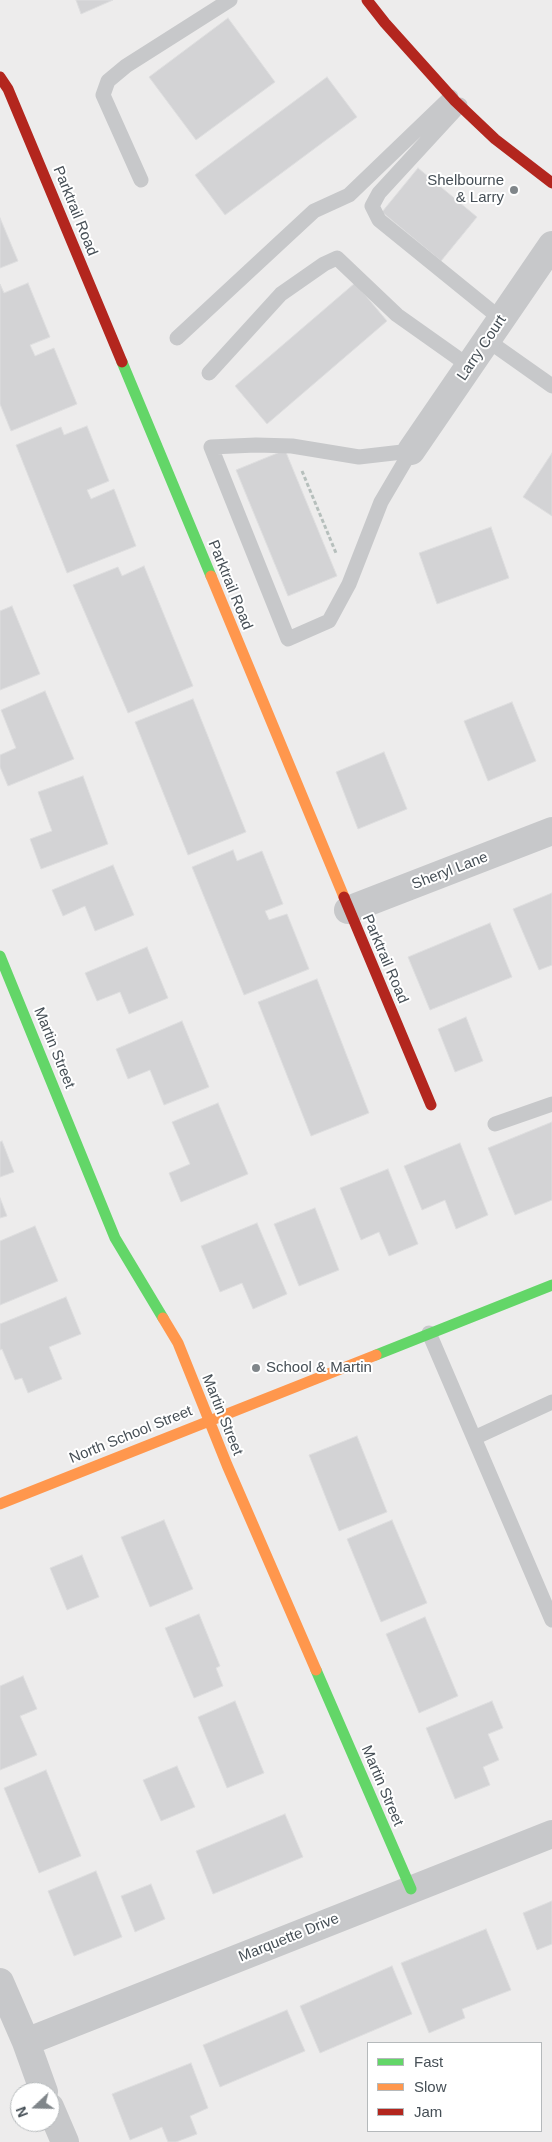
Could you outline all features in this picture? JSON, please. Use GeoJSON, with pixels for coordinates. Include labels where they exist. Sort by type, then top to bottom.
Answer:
{"type":"FeatureCollection","features":[{"type":"Feature","properties":{"kind":"street"},"geometry":{"type":"LineString","coordinates":[[367,0],[385,23],[455,101],[495,139],[552,183]]}},
{"type":"Feature","properties":{"kind":"street","name":"Parktrail Road"},"geometry":{"type":"LineString","coordinates":[[0,77],[8,89],[348,910],[431,1105]]}},
{"type":"Feature","properties":{"kind":"street","name":"Larry Court"},"geometry":{"type":"LineString","coordinates":[[411,451],[552,245]]}},
{"type":"Feature","properties":{"kind":"street","name":"Sheryl Lane"},"geometry":{"type":"LineString","coordinates":[[348,910],[552,831]]}},
{"type":"Feature","properties":{"kind":"street","name":"Martin Street"},"geometry":{"type":"LineString","coordinates":[[0,956],[115,1238],[178,1343],[208,1420],[410,1889]]}},
{"type":"Feature","properties":{"kind":"street","name":"North School Street"},"geometry":{"type":"LineString","coordinates":[[0,1504],[552,1285]]}},
{"type":"Feature","properties":{"kind":"street","name":"Marquette Drive"},"geometry":{"type":"LineString","coordinates":[[26,2042],[552,1834]]}},
{"type":"Feature","properties":{"kind":"street"},"geometry":{"type":"LineString","coordinates":[[0,1982],[26,2042],[40,2082]]}},
{"type":"Feature","properties":{"kind":"street"},"geometry":{"type":"LineString","coordinates":[[60,2130],[65,2142]]}},
{"type":"Feature","properties":{"kind":"lane"},"geometry":{"type":"LineString","coordinates":[[141,180],[103,95],[108,81],[126,66],[230,0]]}},
{"type":"Feature","properties":{"kind":"lane"},"geometry":{"type":"LineString","coordinates":[[455,101],[379,193],[372,206],[379,220],[552,386]]}},
{"type":"Feature","properties":{"kind":"lane"},"geometry":{"type":"LineString","coordinates":[[177,338],[314,211],[349,195],[455,101]]}},
{"type":"Feature","properties":{"kind":"lane"},"geometry":{"type":"LineString","coordinates":[[209,373],[281,294],[324,264],[337,258],[397,315],[469,366]]}},
{"type":"Feature","properties":{"kind":"lane"},"geometry":{"type":"LineString","coordinates":[[256,445],[292,446],[358,458],[411,451],[381,502],[349,584],[329,621],[288,639],[211,448],[256,445]]}},
{"type":"Feature","properties":{"kind":"lane"},"geometry":{"type":"LineString","coordinates":[[495,1124],[552,1104]]}},
{"type":"Feature","properties":{"kind":"lane"},"geometry":{"type":"LineString","coordinates":[[429,1333],[552,1620]]}},
{"type":"Feature","properties":{"kind":"lane"},"geometry":{"type":"LineString","coordinates":[[474,1438],[552,1402]]}},
{"type":"Feature","properties":{"kind":"path"},"geometry":{"type":"LineString","coordinates":[[292,446],[349,584]]}},
{"type":"Feature","properties":{"kind":"building"},"geometry":{"type":"Polygon","coordinates":[[[76,0],[113,0],[81,14],[76,0]]]}},
{"type":"Feature","properties":{"kind":"building"},"geometry":{"type":"Polygon","coordinates":[[[228,18],[275,82],[196,140],[149,77],[228,18]]]}},
{"type":"Feature","properties":{"kind":"building"},"geometry":{"type":"Polygon","coordinates":[[[327,77],[357,117],[225,215],[195,175],[327,77]]]}},
{"type":"Feature","properties":{"kind":"building"},"geometry":{"type":"Polygon","coordinates":[[[418,168],[477,217],[441,261],[382,212],[418,168]]]}},
{"type":"Feature","properties":{"kind":"building"},"geometry":{"type":"Polygon","coordinates":[[[0,218],[18,261],[0,268],[0,218]]]}},
{"type":"Feature","properties":{"kind":"building"},"geometry":{"type":"Polygon","coordinates":[[[28,283],[50,337],[30,345],[35,356],[54,348],[77,404],[11,431],[0,404],[0,284],[4,293],[28,283]]]}},
{"type":"Feature","properties":{"kind":"building"},"geometry":{"type":"Polygon","coordinates":[[[355,283],[387,321],[267,424],[235,386],[355,283]]]}},
{"type":"Feature","properties":{"kind":"building"},"geometry":{"type":"Polygon","coordinates":[[[87,426],[109,481],[87,490],[91,499],[114,489],[136,546],[67,573],[16,445],[61,427],[64,435],[87,426]]]}},
{"type":"Feature","properties":{"kind":"building"},"geometry":{"type":"Polygon","coordinates":[[[285,450],[337,576],[288,596],[236,470],[285,450]]]}},
{"type":"Feature","properties":{"kind":"building"},"geometry":{"type":"Polygon","coordinates":[[[552,453],[552,516],[523,497],[552,453]]]}},
{"type":"Feature","properties":{"kind":"building"},"geometry":{"type":"Polygon","coordinates":[[[491,527],[509,578],[437,604],[419,553],[491,527]]]}},
{"type":"Feature","properties":{"kind":"building"},"geometry":{"type":"Polygon","coordinates":[[[144,566],[193,686],[128,713],[73,585],[118,567],[122,576],[144,566]]]}},
{"type":"Feature","properties":{"kind":"building"},"geometry":{"type":"Polygon","coordinates":[[[12,606],[40,674],[0,690],[0,611],[12,606]]]}},
{"type":"Feature","properties":{"kind":"building"},"geometry":{"type":"Polygon","coordinates":[[[45,691],[74,759],[8,786],[0,767],[0,755],[16,748],[1,710],[45,691]]]}},
{"type":"Feature","properties":{"kind":"building"},"geometry":{"type":"Polygon","coordinates":[[[193,699],[246,832],[188,855],[135,722],[193,699]]]}},
{"type":"Feature","properties":{"kind":"building"},"geometry":{"type":"Polygon","coordinates":[[[512,702],[536,761],[488,781],[464,721],[512,702]]]}},
{"type":"Feature","properties":{"kind":"building"},"geometry":{"type":"Polygon","coordinates":[[[384,752],[407,809],[358,829],[336,772],[384,752]]]}},
{"type":"Feature","properties":{"kind":"building"},"geometry":{"type":"Polygon","coordinates":[[[83,776],[108,844],[41,869],[30,839],[52,831],[38,792],[83,776]]]}},
{"type":"Feature","properties":{"kind":"building"},"geometry":{"type":"Polygon","coordinates":[[[233,850],[237,861],[262,851],[283,904],[265,911],[269,920],[287,914],[309,969],[244,995],[192,867],[233,850]]]}},
{"type":"Feature","properties":{"kind":"building"},"geometry":{"type":"Polygon","coordinates":[[[113,865],[134,915],[95,931],[85,906],[63,916],[52,890],[113,865]]]}},
{"type":"Feature","properties":{"kind":"building"},"geometry":{"type":"Polygon","coordinates":[[[552,893],[552,965],[539,970],[513,909],[552,893]]]}},
{"type":"Feature","properties":{"kind":"building"},"geometry":{"type":"Polygon","coordinates":[[[490,923],[512,977],[430,1010],[408,957],[490,923]]]}},
{"type":"Feature","properties":{"kind":"building"},"geometry":{"type":"Polygon","coordinates":[[[147,947],[168,998],[129,1014],[120,992],[97,1001],[85,973],[147,947]]]}},
{"type":"Feature","properties":{"kind":"building"},"geometry":{"type":"Polygon","coordinates":[[[317,979],[369,1113],[311,1136],[258,1002],[317,979]]]}},
{"type":"Feature","properties":{"kind":"building"},"geometry":{"type":"Polygon","coordinates":[[[466,1017],[483,1061],[455,1072],[438,1029],[466,1017]]]}},
{"type":"Feature","properties":{"kind":"building"},"geometry":{"type":"Polygon","coordinates":[[[182,1021],[209,1087],[164,1105],[150,1070],[128,1079],[116,1049],[182,1021]]]}},
{"type":"Feature","properties":{"kind":"building"},"geometry":{"type":"Polygon","coordinates":[[[218,1103],[248,1174],[181,1202],[169,1173],[190,1164],[172,1122],[218,1103]]]}},
{"type":"Feature","properties":{"kind":"building"},"geometry":{"type":"Polygon","coordinates":[[[552,1122],[552,1200],[515,1215],[488,1148],[552,1122]]]}},
{"type":"Feature","properties":{"kind":"building"},"geometry":{"type":"Polygon","coordinates":[[[2,1141],[14,1172],[0,1177],[0,1142],[2,1141]]]}},
{"type":"Feature","properties":{"kind":"building"},"geometry":{"type":"Polygon","coordinates":[[[460,1143],[488,1215],[456,1229],[445,1200],[422,1210],[404,1166],[460,1143]]]}},
{"type":"Feature","properties":{"kind":"building"},"geometry":{"type":"Polygon","coordinates":[[[388,1169],[418,1244],[389,1256],[379,1232],[361,1240],[340,1188],[388,1169]]]}},
{"type":"Feature","properties":{"kind":"building"},"geometry":{"type":"Polygon","coordinates":[[[0,1198],[7,1216],[0,1218],[0,1198]]]}},
{"type":"Feature","properties":{"kind":"building"},"geometry":{"type":"Polygon","coordinates":[[[315,1208],[339,1270],[299,1286],[274,1224],[315,1208]]]}},
{"type":"Feature","properties":{"kind":"building"},"geometry":{"type":"Polygon","coordinates":[[[257,1223],[287,1294],[253,1309],[242,1283],[220,1292],[201,1246],[257,1223]]]}},
{"type":"Feature","properties":{"kind":"building"},"geometry":{"type":"Polygon","coordinates":[[[35,1226],[58,1281],[0,1305],[0,1241],[35,1226]]]}},
{"type":"Feature","properties":{"kind":"building"},"geometry":{"type":"Polygon","coordinates":[[[66,1297],[81,1334],[49,1347],[62,1379],[28,1393],[22,1378],[15,1380],[2,1349],[0,1350],[0,1324],[66,1297]]]}},
{"type":"Feature","properties":{"kind":"building"},"geometry":{"type":"Polygon","coordinates":[[[357,1436],[387,1512],[339,1531],[309,1455],[357,1436]]]}},
{"type":"Feature","properties":{"kind":"building"},"geometry":{"type":"Polygon","coordinates":[[[164,1520],[193,1589],[150,1607],[121,1537],[164,1520]]]}},
{"type":"Feature","properties":{"kind":"building"},"geometry":{"type":"Polygon","coordinates":[[[392,1520],[427,1603],[381,1622],[347,1539],[392,1520]]]}},
{"type":"Feature","properties":{"kind":"building"},"geometry":{"type":"Polygon","coordinates":[[[82,1555],[99,1597],[67,1610],[50,1568],[82,1555]]]}},
{"type":"Feature","properties":{"kind":"building"},"geometry":{"type":"Polygon","coordinates":[[[199,1614],[220,1666],[216,1668],[223,1686],[194,1698],[165,1628],[199,1614]]]}},
{"type":"Feature","properties":{"kind":"building"},"geometry":{"type":"Polygon","coordinates":[[[425,1617],[458,1696],[419,1713],[386,1634],[425,1617]]]}},
{"type":"Feature","properties":{"kind":"building"},"geometry":{"type":"Polygon","coordinates":[[[23,1676],[37,1709],[20,1716],[37,1755],[0,1770],[0,1686],[23,1676]]]}},
{"type":"Feature","properties":{"kind":"building"},"geometry":{"type":"Polygon","coordinates":[[[235,1701],[264,1773],[227,1788],[198,1717],[235,1701]]]}},
{"type":"Feature","properties":{"kind":"building"},"geometry":{"type":"Polygon","coordinates":[[[492,1701],[503,1728],[488,1734],[499,1760],[483,1767],[490,1785],[455,1799],[426,1728],[492,1701]]]}},
{"type":"Feature","properties":{"kind":"building"},"geometry":{"type":"Polygon","coordinates":[[[177,1766],[195,1807],[161,1821],[143,1780],[177,1766]]]}},
{"type":"Feature","properties":{"kind":"building"},"geometry":{"type":"Polygon","coordinates":[[[46,1770],[81,1856],[39,1873],[4,1788],[46,1770]]]}},
{"type":"Feature","properties":{"kind":"building"},"geometry":{"type":"Polygon","coordinates":[[[285,1814],[303,1857],[213,1894],[196,1851],[285,1814]]]}},
{"type":"Feature","properties":{"kind":"building"},"geometry":{"type":"Polygon","coordinates":[[[96,1871],[122,1937],[74,1956],[48,1891],[96,1871]]]}},
{"type":"Feature","properties":{"kind":"building"},"geometry":{"type":"Polygon","coordinates":[[[151,1884],[165,1919],[135,1932],[121,1896],[151,1884]]]}},
{"type":"Feature","properties":{"kind":"building"},"geometry":{"type":"Polygon","coordinates":[[[552,1901],[552,1944],[537,1950],[523,1913],[552,1901]]]}},
{"type":"Feature","properties":{"kind":"building"},"geometry":{"type":"Polygon","coordinates":[[[486,1929],[511,1990],[462,2009],[465,2018],[429,2033],[401,1963],[486,1929]]]}},
{"type":"Feature","properties":{"kind":"building"},"geometry":{"type":"Polygon","coordinates":[[[392,1966],[412,2014],[320,2053],[300,2006],[392,1966]]]}},
{"type":"Feature","properties":{"kind":"building"},"geometry":{"type":"Polygon","coordinates":[[[287,2010],[305,2051],[220,2087],[203,2045],[287,2010]]]}},
{"type":"Feature","properties":{"kind":"building"},"geometry":{"type":"Polygon","coordinates":[[[191,2063],[208,2108],[190,2116],[197,2134],[176,2142],[168,2142],[162,2127],[130,2140],[112,2094],[191,2063]]]}},
{"type":"Feature","properties":{"kind":"traffic: fast"},"geometry":{"type":"LineString","coordinates":[[122,362],[211,576]]}},
{"type":"Feature","properties":{"kind":"traffic: fast"},"geometry":{"type":"LineString","coordinates":[[0,956],[115,1238],[163,1318]]}},
{"type":"Feature","properties":{"kind":"traffic: fast"},"geometry":{"type":"LineString","coordinates":[[376,1355],[552,1285]]}},
{"type":"Feature","properties":{"kind":"traffic: fast"},"geometry":{"type":"LineString","coordinates":[[316,1670],[411,1889]]}},
{"type":"Feature","properties":{"kind":"traffic: slow"},"geometry":{"type":"LineString","coordinates":[[211,576],[344,897]]}},
{"type":"Feature","properties":{"kind":"traffic: slow"},"geometry":{"type":"LineString","coordinates":[[163,1318],[178,1343],[227,1465],[316,1670]]}},
{"type":"Feature","properties":{"kind":"traffic: slow"},"geometry":{"type":"LineString","coordinates":[[0,1504],[376,1355]]}},
{"type":"Feature","properties":{"kind":"traffic: jam"},"geometry":{"type":"LineString","coordinates":[[367,0],[385,23],[455,101],[495,139],[552,183]]}},
{"type":"Feature","properties":{"kind":"traffic: jam"},"geometry":{"type":"LineString","coordinates":[[0,77],[8,89],[122,362]]}},
{"type":"Feature","properties":{"kind":"traffic: jam"},"geometry":{"type":"LineString","coordinates":[[344,897],[431,1105]]}},
{"type":"Feature","properties":{"kind":"place","name":"Shelbourne & Larry"},"geometry":{"type":"Point","coordinates":[514,190]}},
{"type":"Feature","properties":{"kind":"place","name":"School & Martin"},"geometry":{"type":"Point","coordinates":[256,1368]}}]}
